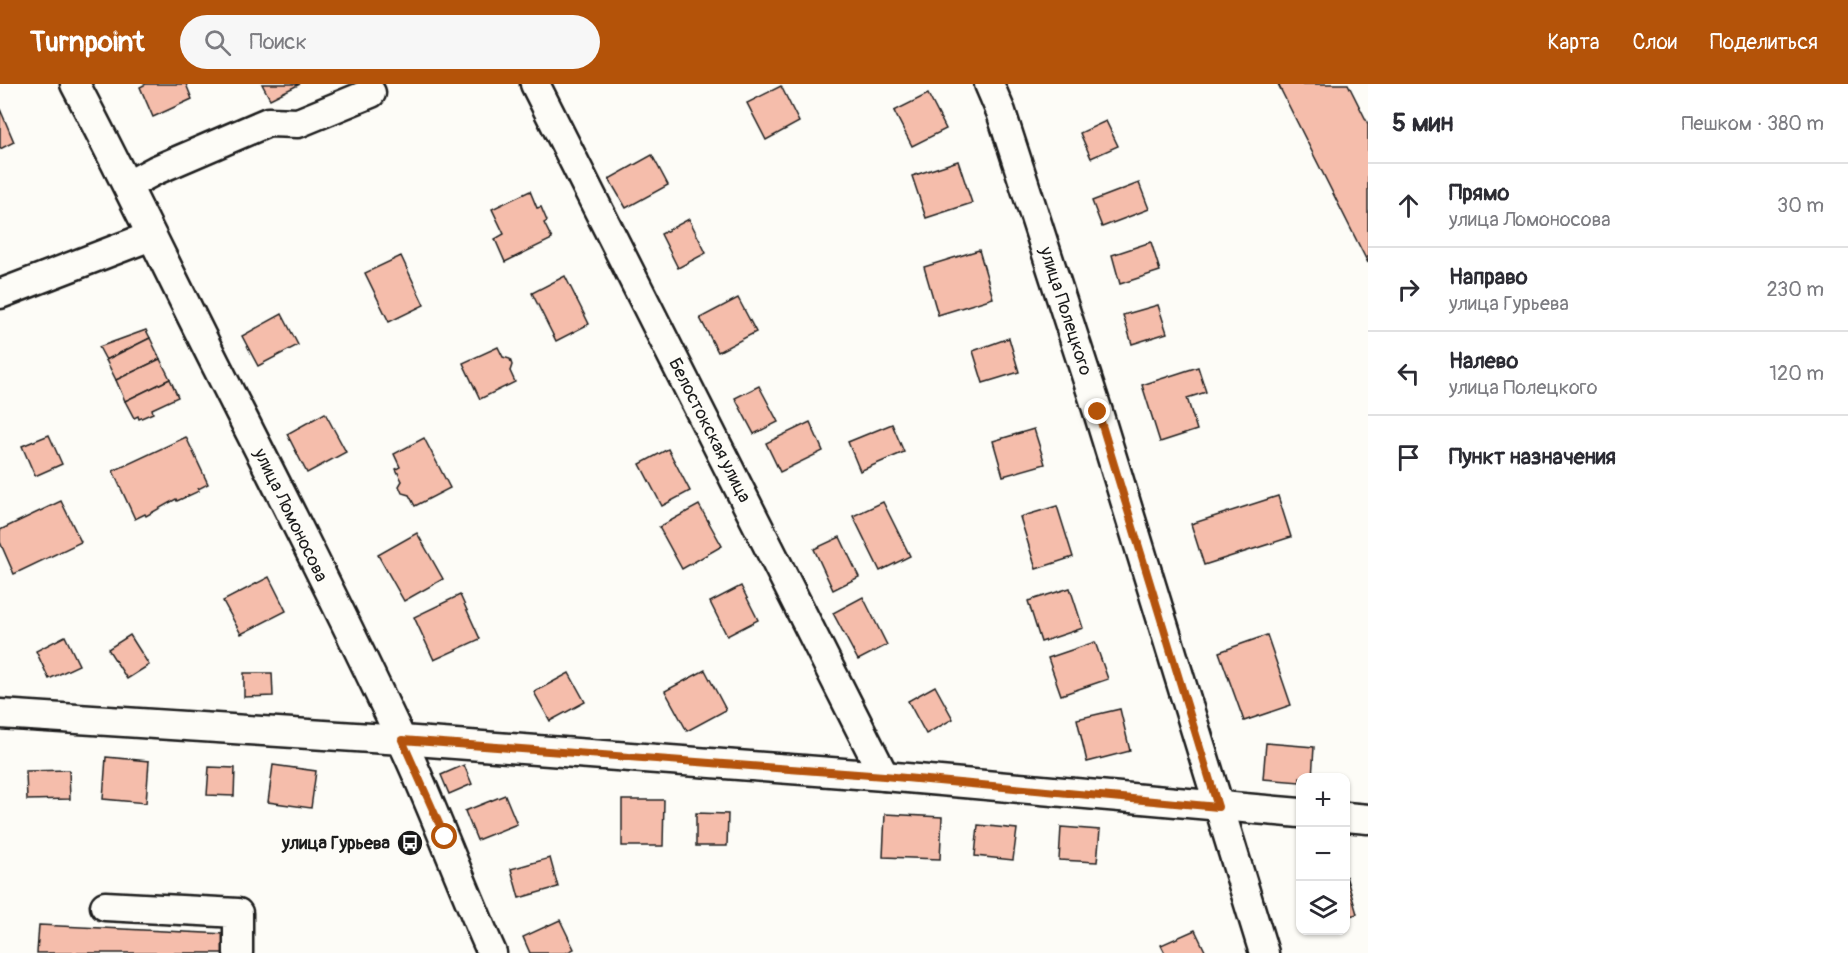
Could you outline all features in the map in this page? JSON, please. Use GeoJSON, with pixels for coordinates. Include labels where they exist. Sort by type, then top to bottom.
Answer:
{"type":"FeatureCollection","features":[{"type":"Feature","properties":{"kind":"street","name":"улица Ломоносова"},"geometry":{"type":"LineString","coordinates":[[75,84],[128,185],[151,236],[402,740],[445,837],[492,953]]}},
{"type":"Feature","properties":{"kind":"street","name":"Белостокская улица"},"geometry":{"type":"LineString","coordinates":[[535,84],[884,776]]}},
{"type":"Feature","properties":{"kind":"street","name":"улица Полецкого"},"geometry":{"type":"LineString","coordinates":[[989,84],[1001,112],[1098,412],[1264,953]]}},
{"type":"Feature","properties":{"kind":"street"},"geometry":{"type":"LineString","coordinates":[[128,185],[156,170],[268,122],[298,123],[371,93]]}},
{"type":"Feature","properties":{"kind":"street"},"geometry":{"type":"LineString","coordinates":[[0,294],[151,236]]}},
{"type":"Feature","properties":{"kind":"street"},"geometry":{"type":"LineString","coordinates":[[0,714],[402,740],[884,776],[1296,813]]}},
{"type":"Feature","properties":{"kind":"street"},"geometry":{"type":"LineString","coordinates":[[1350,817],[1368,819]]}},
{"type":"Feature","properties":{"kind":"street"},"geometry":{"type":"LineString","coordinates":[[105,906],[238,913],[238,953]]}},
{"type":"Feature","properties":{"kind":"building"},"geometry":{"type":"Polygon","coordinates":[[[146,84],[186,84],[192,99],[153,117],[140,87],[146,84]]]}},
{"type":"Feature","properties":{"kind":"building"},"geometry":{"type":"Polygon","coordinates":[[[262,84],[300,84],[270,99],[262,84]]]}},
{"type":"Feature","properties":{"kind":"building"},"geometry":{"type":"Polygon","coordinates":[[[1278,84],[1348,84],[1368,124],[1368,263],[1278,84]]]}},
{"type":"Feature","properties":{"kind":"building"},"geometry":{"type":"Polygon","coordinates":[[[781,86],[799,122],[766,140],[747,103],[781,86]]]}},
{"type":"Feature","properties":{"kind":"building"},"geometry":{"type":"Polygon","coordinates":[[[928,94],[946,129],[912,146],[894,111],[928,94]]]}},
{"type":"Feature","properties":{"kind":"building"},"geometry":{"type":"Polygon","coordinates":[[[0,109],[14,142],[0,149],[0,109]]]}},
{"type":"Feature","properties":{"kind":"building"},"geometry":{"type":"Polygon","coordinates":[[[1106,121],[1118,146],[1091,158],[1080,133],[1106,121]]]}},
{"type":"Feature","properties":{"kind":"building"},"geometry":{"type":"Polygon","coordinates":[[[652,155],[668,185],[626,208],[609,179],[652,155]]]}},
{"type":"Feature","properties":{"kind":"building"},"geometry":{"type":"Polygon","coordinates":[[[958,161],[972,203],[926,218],[912,176],[958,161]]]}},
{"type":"Feature","properties":{"kind":"building"},"geometry":{"type":"Polygon","coordinates":[[[1139,183],[1149,209],[1102,227],[1092,201],[1139,183]]]}},
{"type":"Feature","properties":{"kind":"building"},"geometry":{"type":"Polygon","coordinates":[[[530,191],[537,208],[541,207],[547,221],[544,223],[552,239],[505,262],[495,239],[504,234],[492,209],[530,191]]]}},
{"type":"Feature","properties":{"kind":"building"},"geometry":{"type":"Polygon","coordinates":[[[689,219],[706,253],[678,268],[661,234],[689,219]]]}},
{"type":"Feature","properties":{"kind":"building"},"geometry":{"type":"Polygon","coordinates":[[[1151,242],[1160,271],[1120,284],[1112,255],[1151,242]]]}},
{"type":"Feature","properties":{"kind":"building"},"geometry":{"type":"Polygon","coordinates":[[[979,250],[993,298],[938,315],[924,267],[979,250]]]}},
{"type":"Feature","properties":{"kind":"building"},"geometry":{"type":"Polygon","coordinates":[[[401,256],[424,305],[389,322],[365,273],[401,256]]]}},
{"type":"Feature","properties":{"kind":"building"},"geometry":{"type":"Polygon","coordinates":[[[565,276],[589,324],[556,341],[532,293],[565,276]]]}},
{"type":"Feature","properties":{"kind":"building"},"geometry":{"type":"Polygon","coordinates":[[[738,298],[756,332],[718,352],[700,318],[738,298]]]}},
{"type":"Feature","properties":{"kind":"building"},"geometry":{"type":"Polygon","coordinates":[[[1158,305],[1167,333],[1132,344],[1123,315],[1158,305]]]}},
{"type":"Feature","properties":{"kind":"building"},"geometry":{"type":"Polygon","coordinates":[[[282,314],[298,345],[258,366],[242,336],[282,314]]]}},
{"type":"Feature","properties":{"kind":"building"},"geometry":{"type":"Polygon","coordinates":[[[146,330],[150,338],[106,360],[99,347],[146,330]]]}},
{"type":"Feature","properties":{"kind":"building"},"geometry":{"type":"Polygon","coordinates":[[[150,338],[160,359],[116,380],[106,360],[150,338]]]}},
{"type":"Feature","properties":{"kind":"building"},"geometry":{"type":"Polygon","coordinates":[[[1009,338],[1019,372],[983,383],[973,351],[1009,338]]]}},
{"type":"Feature","properties":{"kind":"building"},"geometry":{"type":"Polygon","coordinates":[[[498,347],[503,357],[510,359],[512,365],[510,371],[515,382],[480,399],[463,363],[498,347]]]}},
{"type":"Feature","properties":{"kind":"building"},"geometry":{"type":"Polygon","coordinates":[[[160,359],[170,379],[125,401],[116,380],[160,359]]]}},
{"type":"Feature","properties":{"kind":"building"},"geometry":{"type":"Polygon","coordinates":[[[1198,367],[1206,392],[1187,398],[1197,430],[1160,442],[1142,385],[1198,367]]]}},
{"type":"Feature","properties":{"kind":"building"},"geometry":{"type":"Polygon","coordinates":[[[170,379],[178,397],[152,409],[153,413],[139,419],[138,416],[134,418],[125,401],[170,379]]]}},
{"type":"Feature","properties":{"kind":"building"},"geometry":{"type":"Polygon","coordinates":[[[759,386],[778,422],[754,434],[735,398],[759,386]]]}},
{"type":"Feature","properties":{"kind":"building"},"geometry":{"type":"Polygon","coordinates":[[[325,413],[346,452],[307,473],[287,434],[325,413]]]}},
{"type":"Feature","properties":{"kind":"building"},"geometry":{"type":"Polygon","coordinates":[[[810,422],[823,451],[780,472],[766,443],[810,422]]]}},
{"type":"Feature","properties":{"kind":"building"},"geometry":{"type":"Polygon","coordinates":[[[892,424],[904,452],[860,471],[848,442],[892,424]]]}},
{"type":"Feature","properties":{"kind":"building"},"geometry":{"type":"Polygon","coordinates":[[[1034,429],[1045,464],[1003,476],[993,441],[1034,429]]]}},
{"type":"Feature","properties":{"kind":"building"},"geometry":{"type":"Polygon","coordinates":[[[49,435],[62,464],[35,476],[22,446],[49,435]]]}},
{"type":"Feature","properties":{"kind":"building"},"geometry":{"type":"Polygon","coordinates":[[[186,437],[208,484],[198,489],[199,491],[177,501],[176,499],[146,516],[145,514],[135,519],[113,471],[186,437]]]}},
{"type":"Feature","properties":{"kind":"building"},"geometry":{"type":"Polygon","coordinates":[[[424,438],[450,488],[415,506],[409,495],[402,493],[399,486],[402,481],[396,469],[400,467],[394,454],[424,438]]]}},
{"type":"Feature","properties":{"kind":"building"},"geometry":{"type":"Polygon","coordinates":[[[668,449],[690,491],[662,506],[640,464],[668,449]]]}},
{"type":"Feature","properties":{"kind":"building"},"geometry":{"type":"Polygon","coordinates":[[[1278,496],[1291,537],[1204,565],[1191,524],[1278,496]]]}},
{"type":"Feature","properties":{"kind":"building"},"geometry":{"type":"Polygon","coordinates":[[[61,501],[81,542],[14,574],[0,542],[0,530],[61,501]]]}},
{"type":"Feature","properties":{"kind":"building"},"geometry":{"type":"Polygon","coordinates":[[[883,502],[910,556],[880,571],[853,516],[883,502]]]}},
{"type":"Feature","properties":{"kind":"building"},"geometry":{"type":"Polygon","coordinates":[[[699,505],[722,546],[682,569],[659,527],[699,505]]]}},
{"type":"Feature","properties":{"kind":"building"},"geometry":{"type":"Polygon","coordinates":[[[1057,506],[1073,557],[1036,569],[1020,517],[1057,506]]]}},
{"type":"Feature","properties":{"kind":"building"},"geometry":{"type":"Polygon","coordinates":[[[417,533],[443,579],[404,601],[378,555],[417,533]]]}},
{"type":"Feature","properties":{"kind":"building"},"geometry":{"type":"Polygon","coordinates":[[[840,537],[859,577],[833,590],[814,549],[840,537]]]}},
{"type":"Feature","properties":{"kind":"building"},"geometry":{"type":"Polygon","coordinates":[[[269,577],[286,611],[241,634],[223,601],[269,577]]]}},
{"type":"Feature","properties":{"kind":"building"},"geometry":{"type":"Polygon","coordinates":[[[741,586],[758,620],[727,636],[710,602],[741,586]]]}},
{"type":"Feature","properties":{"kind":"building"},"geometry":{"type":"Polygon","coordinates":[[[1070,588],[1083,628],[1041,642],[1028,601],[1070,588]]]}},
{"type":"Feature","properties":{"kind":"building"},"geometry":{"type":"Polygon","coordinates":[[[460,595],[480,639],[434,660],[414,617],[460,595]]]}},
{"type":"Feature","properties":{"kind":"building"},"geometry":{"type":"Polygon","coordinates":[[[863,597],[887,645],[858,660],[833,613],[863,597]]]}},
{"type":"Feature","properties":{"kind":"building"},"geometry":{"type":"Polygon","coordinates":[[[130,635],[149,665],[127,679],[108,649],[130,635]]]}},
{"type":"Feature","properties":{"kind":"building"},"geometry":{"type":"Polygon","coordinates":[[[1267,635],[1291,705],[1244,721],[1219,652],[1267,635]]]}},
{"type":"Feature","properties":{"kind":"building"},"geometry":{"type":"Polygon","coordinates":[[[65,636],[79,665],[49,679],[36,651],[65,636]]]}},
{"type":"Feature","properties":{"kind":"building"},"geometry":{"type":"Polygon","coordinates":[[[1095,642],[1108,679],[1061,695],[1048,658],[1095,642]]]}},
{"type":"Feature","properties":{"kind":"building"},"geometry":{"type":"Polygon","coordinates":[[[705,670],[726,710],[687,731],[665,691],[705,670]]]}},
{"type":"Feature","properties":{"kind":"building"},"geometry":{"type":"Polygon","coordinates":[[[244,673],[272,673],[273,696],[244,697],[244,673]]]}},
{"type":"Feature","properties":{"kind":"building"},"geometry":{"type":"Polygon","coordinates":[[[569,673],[585,702],[550,721],[534,692],[569,673]]]}},
{"type":"Feature","properties":{"kind":"building"},"geometry":{"type":"Polygon","coordinates":[[[935,686],[953,719],[926,734],[908,701],[935,686]]]}},
{"type":"Feature","properties":{"kind":"building"},"geometry":{"type":"Polygon","coordinates":[[[1120,709],[1130,751],[1087,762],[1077,719],[1120,709]]]}},
{"type":"Feature","properties":{"kind":"building"},"geometry":{"type":"Polygon","coordinates":[[[1266,743],[1314,747],[1312,773],[1296,773],[1296,782],[1263,779],[1266,743]]]}},
{"type":"Feature","properties":{"kind":"building"},"geometry":{"type":"Polygon","coordinates":[[[106,757],[149,761],[146,803],[103,799],[106,757]]]}},
{"type":"Feature","properties":{"kind":"building"},"geometry":{"type":"Polygon","coordinates":[[[273,765],[316,771],[311,808],[268,802],[273,765]]]}},
{"type":"Feature","properties":{"kind":"building"},"geometry":{"type":"Polygon","coordinates":[[[464,765],[472,784],[449,794],[441,775],[464,765]]]}},
{"type":"Feature","properties":{"kind":"building"},"geometry":{"type":"Polygon","coordinates":[[[209,767],[235,768],[234,796],[207,795],[209,767]]]}},
{"type":"Feature","properties":{"kind":"building"},"geometry":{"type":"Polygon","coordinates":[[[69,770],[70,799],[27,800],[26,771],[69,770]]]}},
{"type":"Feature","properties":{"kind":"building"},"geometry":{"type":"Polygon","coordinates":[[[505,795],[517,824],[477,840],[465,811],[505,795]]]}},
{"type":"Feature","properties":{"kind":"building"},"geometry":{"type":"Polygon","coordinates":[[[622,800],[664,800],[663,846],[622,846],[622,800]]]}},
{"type":"Feature","properties":{"kind":"building"},"geometry":{"type":"Polygon","coordinates":[[[696,813],[728,814],[727,846],[696,846],[696,813]]]}},
{"type":"Feature","properties":{"kind":"building"},"geometry":{"type":"Polygon","coordinates":[[[885,814],[942,817],[940,859],[883,857],[885,814]]]}},
{"type":"Feature","properties":{"kind":"building"},"geometry":{"type":"Polygon","coordinates":[[[978,825],[1017,829],[1013,860],[975,856],[978,825]]]}},
{"type":"Feature","properties":{"kind":"building"},"geometry":{"type":"Polygon","coordinates":[[[1061,827],[1100,830],[1097,862],[1059,860],[1061,827]]]}},
{"type":"Feature","properties":{"kind":"building"},"geometry":{"type":"Polygon","coordinates":[[[550,858],[558,887],[519,898],[511,869],[550,858]]]}},
{"type":"Feature","properties":{"kind":"building"},"geometry":{"type":"Polygon","coordinates":[[[1350,890],[1357,914],[1350,916],[1350,890]]]}},
{"type":"Feature","properties":{"kind":"building"},"geometry":{"type":"Polygon","coordinates":[[[560,920],[574,949],[566,953],[530,953],[523,937],[560,920]]]}},
{"type":"Feature","properties":{"kind":"building"},"geometry":{"type":"Polygon","coordinates":[[[39,925],[226,934],[225,953],[37,953],[39,925]]]}},
{"type":"Feature","properties":{"kind":"building"},"geometry":{"type":"Polygon","coordinates":[[[1195,930],[1206,953],[1165,953],[1161,945],[1195,930]]]}},
{"type":"Feature","properties":{"kind":"place","name":"улица Гурьева"},"geometry":{"type":"Point","coordinates":[410,843]}},
{"type":"Feature","properties":{"kind":"route"},"geometry":{"type":"LineString","coordinates":[[445,837],[402,740],[884,776],[1218,807],[1098,412]]}}]}
